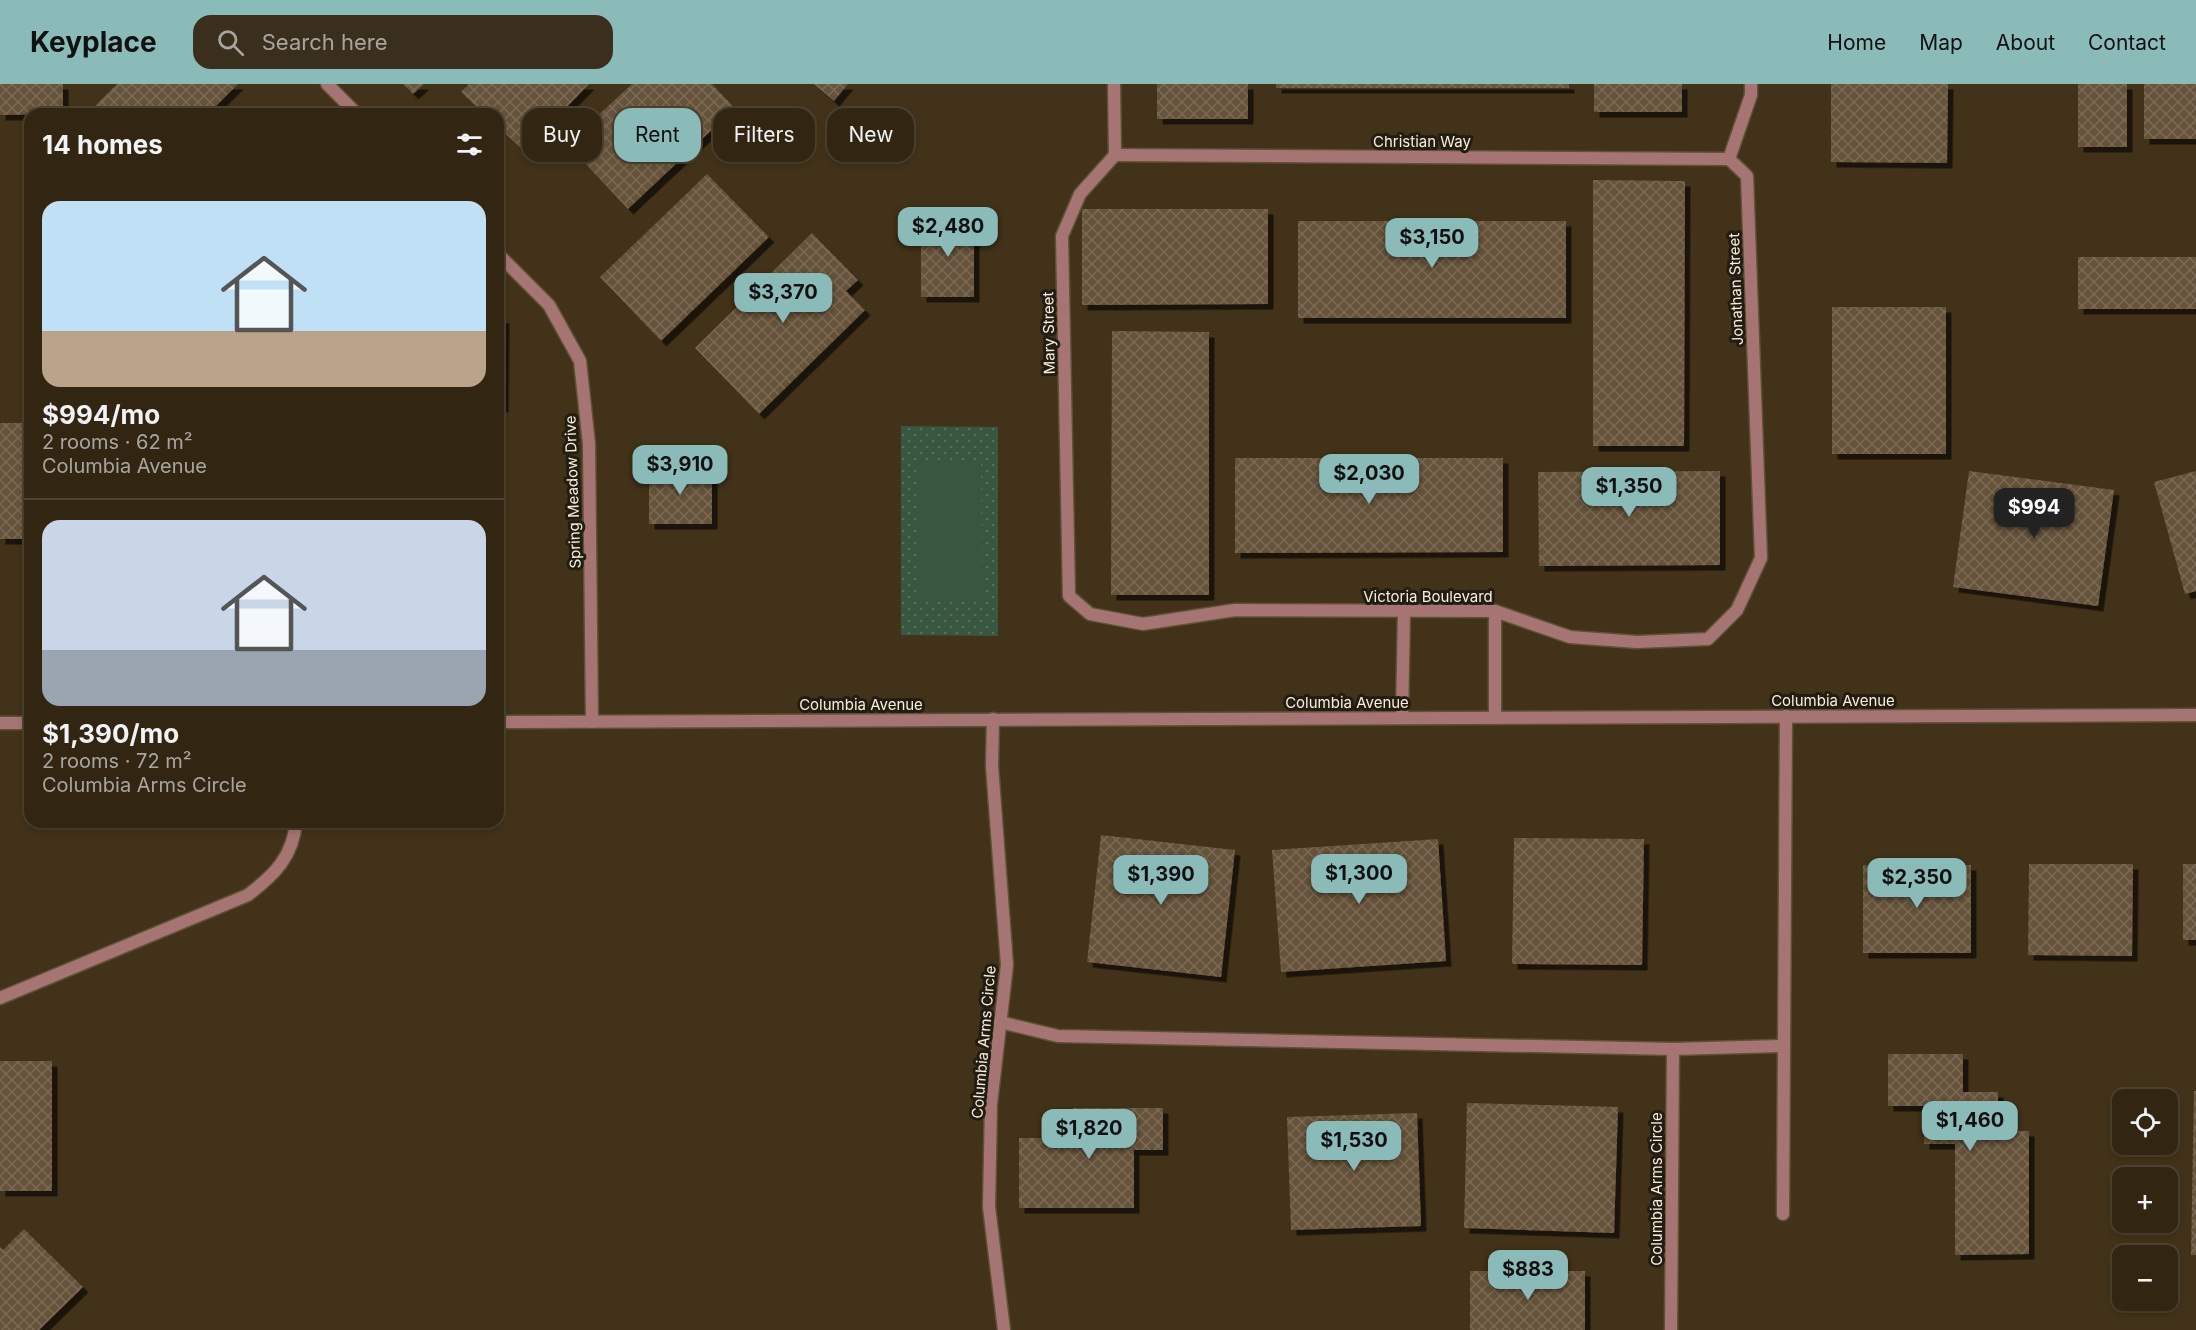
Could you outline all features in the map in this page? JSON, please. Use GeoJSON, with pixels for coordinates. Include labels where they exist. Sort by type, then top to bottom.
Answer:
{"type":"FeatureCollection","features":[{"type":"Feature","properties":{"kind":"street"},"geometry":{"type":"LineString","coordinates":[[327,84],[351,108]]}},
{"type":"Feature","properties":{"kind":"street"},"geometry":{"type":"LineString","coordinates":[[1114,84],[1115,155]]}},
{"type":"Feature","properties":{"kind":"street"},"geometry":{"type":"LineString","coordinates":[[1730,159],[1751,95],[1751,84]]}},
{"type":"Feature","properties":{"kind":"street","name":"Christian Way"},"geometry":{"type":"LineString","coordinates":[[1115,155],[1730,159]]}},
{"type":"Feature","properties":{"kind":"street","name":"Mary Street"},"geometry":{"type":"LineString","coordinates":[[1071,597],[1062,236],[1080,194],[1115,155]]}},
{"type":"Feature","properties":{"kind":"street","name":"Jonathan Street"},"geometry":{"type":"LineString","coordinates":[[1730,159],[1747,176],[1759,503]]}},
{"type":"Feature","properties":{"kind":"street","name":"Spring Meadow Drive"},"geometry":{"type":"LineString","coordinates":[[504,260],[549,305],[580,361],[589,444],[592,722]]}},
{"type":"Feature","properties":{"kind":"street","name":"Victoria Boulevard"},"geometry":{"type":"LineString","coordinates":[[1071,597],[1090,614],[1143,624],[1235,610],[1496,611],[1570,637],[1637,642],[1708,639],[1737,610],[1761,558],[1759,503]]}},
{"type":"Feature","properties":{"kind":"street"},"geometry":{"type":"LineString","coordinates":[[1495,718],[1496,611]]}},
{"type":"Feature","properties":{"kind":"street"},"geometry":{"type":"LineString","coordinates":[[1402,718],[1404,612]]}},
{"type":"Feature","properties":{"kind":"street","name":"Columbia Avenue"},"geometry":{"type":"LineString","coordinates":[[504,722],[2196,715]]}},
{"type":"Feature","properties":{"kind":"street"},"geometry":{"type":"LineString","coordinates":[[1783,1214],[1782,1046],[1786,716]]}},
{"type":"Feature","properties":{"kind":"street","name":"Columbia Arms Circle"},"geometry":{"type":"LineString","coordinates":[[993,719],[992,766],[1007,965],[991,1104],[989,1207],[1004,1330]]}},
{"type":"Feature","properties":{"kind":"street"},"geometry":{"type":"LineString","coordinates":[[0,723],[24,723]]}},
{"type":"Feature","properties":{"kind":"street"},"geometry":{"type":"LineString","coordinates":[[0,998],[248,895],[273,876],[286,859],[294,828]]}},
{"type":"Feature","properties":{"kind":"street"},"geometry":{"type":"LineString","coordinates":[[1000,1022],[1058,1036],[1673,1049],[1782,1046]]}},
{"type":"Feature","properties":{"kind":"street","name":"Columbia Arms Circle"},"geometry":{"type":"LineString","coordinates":[[1671,1330],[1673,1049]]}},
{"type":"Feature","properties":{"kind":"green space"},"geometry":{"type":"Polygon","coordinates":[[[901,426],[998,427],[998,636],[901,635],[901,426]]]}},
{"type":"Feature","properties":{"kind":"green space"},"geometry":{"type":"Polygon","coordinates":[[[981,462],[982,598],[917,598],[917,463],[981,462]]]}},
{"type":"Feature","properties":{"kind":"building"},"geometry":{"type":"Polygon","coordinates":[[[0,84],[63,84],[63,108],[24,108],[24,115],[0,115],[0,84]]]}},
{"type":"Feature","properties":{"kind":"building"},"geometry":{"type":"Polygon","coordinates":[[[117,84],[238,84],[214,108],[93,108],[117,84]]]}},
{"type":"Feature","properties":{"kind":"building"},"geometry":{"type":"Polygon","coordinates":[[[403,84],[424,84],[413,94],[403,84]]]}},
{"type":"Feature","properties":{"kind":"building"},"geometry":{"type":"Polygon","coordinates":[[[469,84],[589,84],[566,108],[522,108],[522,149],[504,133],[504,108],[478,108],[461,92],[469,84]]]}},
{"type":"Feature","properties":{"kind":"building"},"geometry":{"type":"Polygon","coordinates":[[[632,84],[712,84],[735,108],[713,108],[713,129],[701,140],[701,108],[614,108],[614,162],[678,162],[628,209],[584,162],[602,162],[602,112],[632,84]]]}},
{"type":"Feature","properties":{"kind":"building"},"geometry":{"type":"Polygon","coordinates":[[[814,84],[848,84],[834,101],[814,84]]]}},
{"type":"Feature","properties":{"kind":"building"},"geometry":{"type":"Polygon","coordinates":[[[1157,84],[1248,84],[1248,119],[1157,119],[1157,84]]]}},
{"type":"Feature","properties":{"kind":"building"},"geometry":{"type":"Polygon","coordinates":[[[1276,84],[1569,84],[1569,88],[1276,88],[1276,84]]]}},
{"type":"Feature","properties":{"kind":"building"},"geometry":{"type":"Polygon","coordinates":[[[1594,84],[1682,84],[1682,112],[1594,112],[1594,84]]]}},
{"type":"Feature","properties":{"kind":"building"},"geometry":{"type":"Polygon","coordinates":[[[1831,84],[1948,84],[1947,163],[1831,162],[1831,84]]]}},
{"type":"Feature","properties":{"kind":"building"},"geometry":{"type":"Polygon","coordinates":[[[2078,84],[2127,84],[2127,147],[2078,147],[2078,84]]]}},
{"type":"Feature","properties":{"kind":"building"},"geometry":{"type":"Polygon","coordinates":[[[2144,84],[2196,84],[2196,139],[2144,139],[2144,84]]]}},
{"type":"Feature","properties":{"kind":"building"},"geometry":{"type":"Polygon","coordinates":[[[707,174],[769,237],[661,341],[600,277],[707,174]]]}},
{"type":"Feature","properties":{"kind":"building"},"geometry":{"type":"Polygon","coordinates":[[[1593,180],[1685,181],[1684,446],[1593,446],[1593,180]]]}},
{"type":"Feature","properties":{"kind":"building"},"geometry":{"type":"Polygon","coordinates":[[[1082,209],[1268,209],[1268,304],[1082,305],[1082,209]]]}},
{"type":"Feature","properties":{"kind":"building"},"geometry":{"type":"Polygon","coordinates":[[[921,219],[974,219],[974,297],[921,297],[921,219]]]}},
{"type":"Feature","properties":{"kind":"building"},"geometry":{"type":"Polygon","coordinates":[[[1298,221],[1566,221],[1566,318],[1298,318],[1298,221]]]}},
{"type":"Feature","properties":{"kind":"building"},"geometry":{"type":"Polygon","coordinates":[[[812,233],[858,280],[846,291],[865,310],[759,414],[695,348],[812,233]]]}},
{"type":"Feature","properties":{"kind":"building"},"geometry":{"type":"Polygon","coordinates":[[[2078,257],[2196,257],[2196,309],[2078,309],[2078,257]]]}},
{"type":"Feature","properties":{"kind":"building"},"geometry":{"type":"Polygon","coordinates":[[[1832,307],[1946,307],[1946,454],[1832,454],[1832,307]]]}},
{"type":"Feature","properties":{"kind":"building"},"geometry":{"type":"Polygon","coordinates":[[[1112,331],[1209,332],[1209,595],[1111,595],[1112,331]]]}},
{"type":"Feature","properties":{"kind":"building"},"geometry":{"type":"Polygon","coordinates":[[[0,423],[24,423],[24,539],[0,539],[0,423]]]}},
{"type":"Feature","properties":{"kind":"building"},"geometry":{"type":"Polygon","coordinates":[[[1235,458],[1503,458],[1503,552],[1235,553],[1235,458]]]}},
{"type":"Feature","properties":{"kind":"building"},"geometry":{"type":"Polygon","coordinates":[[[649,469],[712,469],[712,524],[649,524],[649,469]]]}},
{"type":"Feature","properties":{"kind":"building"},"geometry":{"type":"Polygon","coordinates":[[[1720,471],[1720,565],[1539,566],[1538,472],[1720,471]]]}},
{"type":"Feature","properties":{"kind":"building"},"geometry":{"type":"Polygon","coordinates":[[[1969,471],[2114,490],[2098,606],[1953,587],[1969,471]]]}},
{"type":"Feature","properties":{"kind":"building"},"geometry":{"type":"Polygon","coordinates":[[[2196,471],[2196,591],[2185,594],[2154,482],[2196,471]]]}},
{"type":"Feature","properties":{"kind":"building"},"geometry":{"type":"Polygon","coordinates":[[[1101,835],[1235,850],[1221,977],[1087,962],[1101,835]]]}},
{"type":"Feature","properties":{"kind":"building"},"geometry":{"type":"Polygon","coordinates":[[[1514,838],[1644,839],[1642,965],[1512,964],[1514,838]]]}},
{"type":"Feature","properties":{"kind":"building"},"geometry":{"type":"Polygon","coordinates":[[[1438,839],[1446,961],[1281,972],[1272,850],[1438,839]]]}},
{"type":"Feature","properties":{"kind":"building"},"geometry":{"type":"Polygon","coordinates":[[[2029,864],[2133,864],[2132,956],[2028,955],[2029,864]]]}},
{"type":"Feature","properties":{"kind":"building"},"geometry":{"type":"Polygon","coordinates":[[[2183,864],[2196,864],[2196,940],[2183,940],[2183,864]]]}},
{"type":"Feature","properties":{"kind":"building"},"geometry":{"type":"Polygon","coordinates":[[[1863,865],[1971,865],[1971,953],[1863,953],[1863,865]]]}},
{"type":"Feature","properties":{"kind":"building"},"geometry":{"type":"Polygon","coordinates":[[[1888,1054],[1963,1054],[1963,1092],[1998,1092],[1998,1131],[2029,1131],[2029,1254],[1955,1255],[1955,1144],[1924,1144],[1924,1106],[1888,1106],[1888,1054]]]}},
{"type":"Feature","properties":{"kind":"building"},"geometry":{"type":"Polygon","coordinates":[[[0,1061],[52,1061],[52,1191],[0,1191],[0,1061]]]}},
{"type":"Feature","properties":{"kind":"building"},"geometry":{"type":"Polygon","coordinates":[[[2194,1091],[2196,1091],[2196,1255],[2191,1255],[2194,1091]]]}},
{"type":"Feature","properties":{"kind":"building"},"geometry":{"type":"Polygon","coordinates":[[[1467,1103],[1618,1107],[1614,1233],[1464,1228],[1467,1103]]]}},
{"type":"Feature","properties":{"kind":"building"},"geometry":{"type":"Polygon","coordinates":[[[1073,1108],[1163,1108],[1163,1150],[1134,1150],[1134,1208],[1019,1208],[1019,1138],[1073,1138],[1073,1108]]]}},
{"type":"Feature","properties":{"kind":"building"},"geometry":{"type":"Polygon","coordinates":[[[1417,1113],[1421,1226],[1291,1230],[1287,1117],[1417,1113]]]}},
{"type":"Feature","properties":{"kind":"building"},"geometry":{"type":"Polygon","coordinates":[[[24,1229],[83,1287],[39,1330],[0,1330],[0,1247],[3,1250],[24,1229]]]}},
{"type":"Feature","properties":{"kind":"building"},"geometry":{"type":"Polygon","coordinates":[[[1470,1271],[1585,1271],[1585,1330],[1470,1330],[1470,1271]]]}}]}
